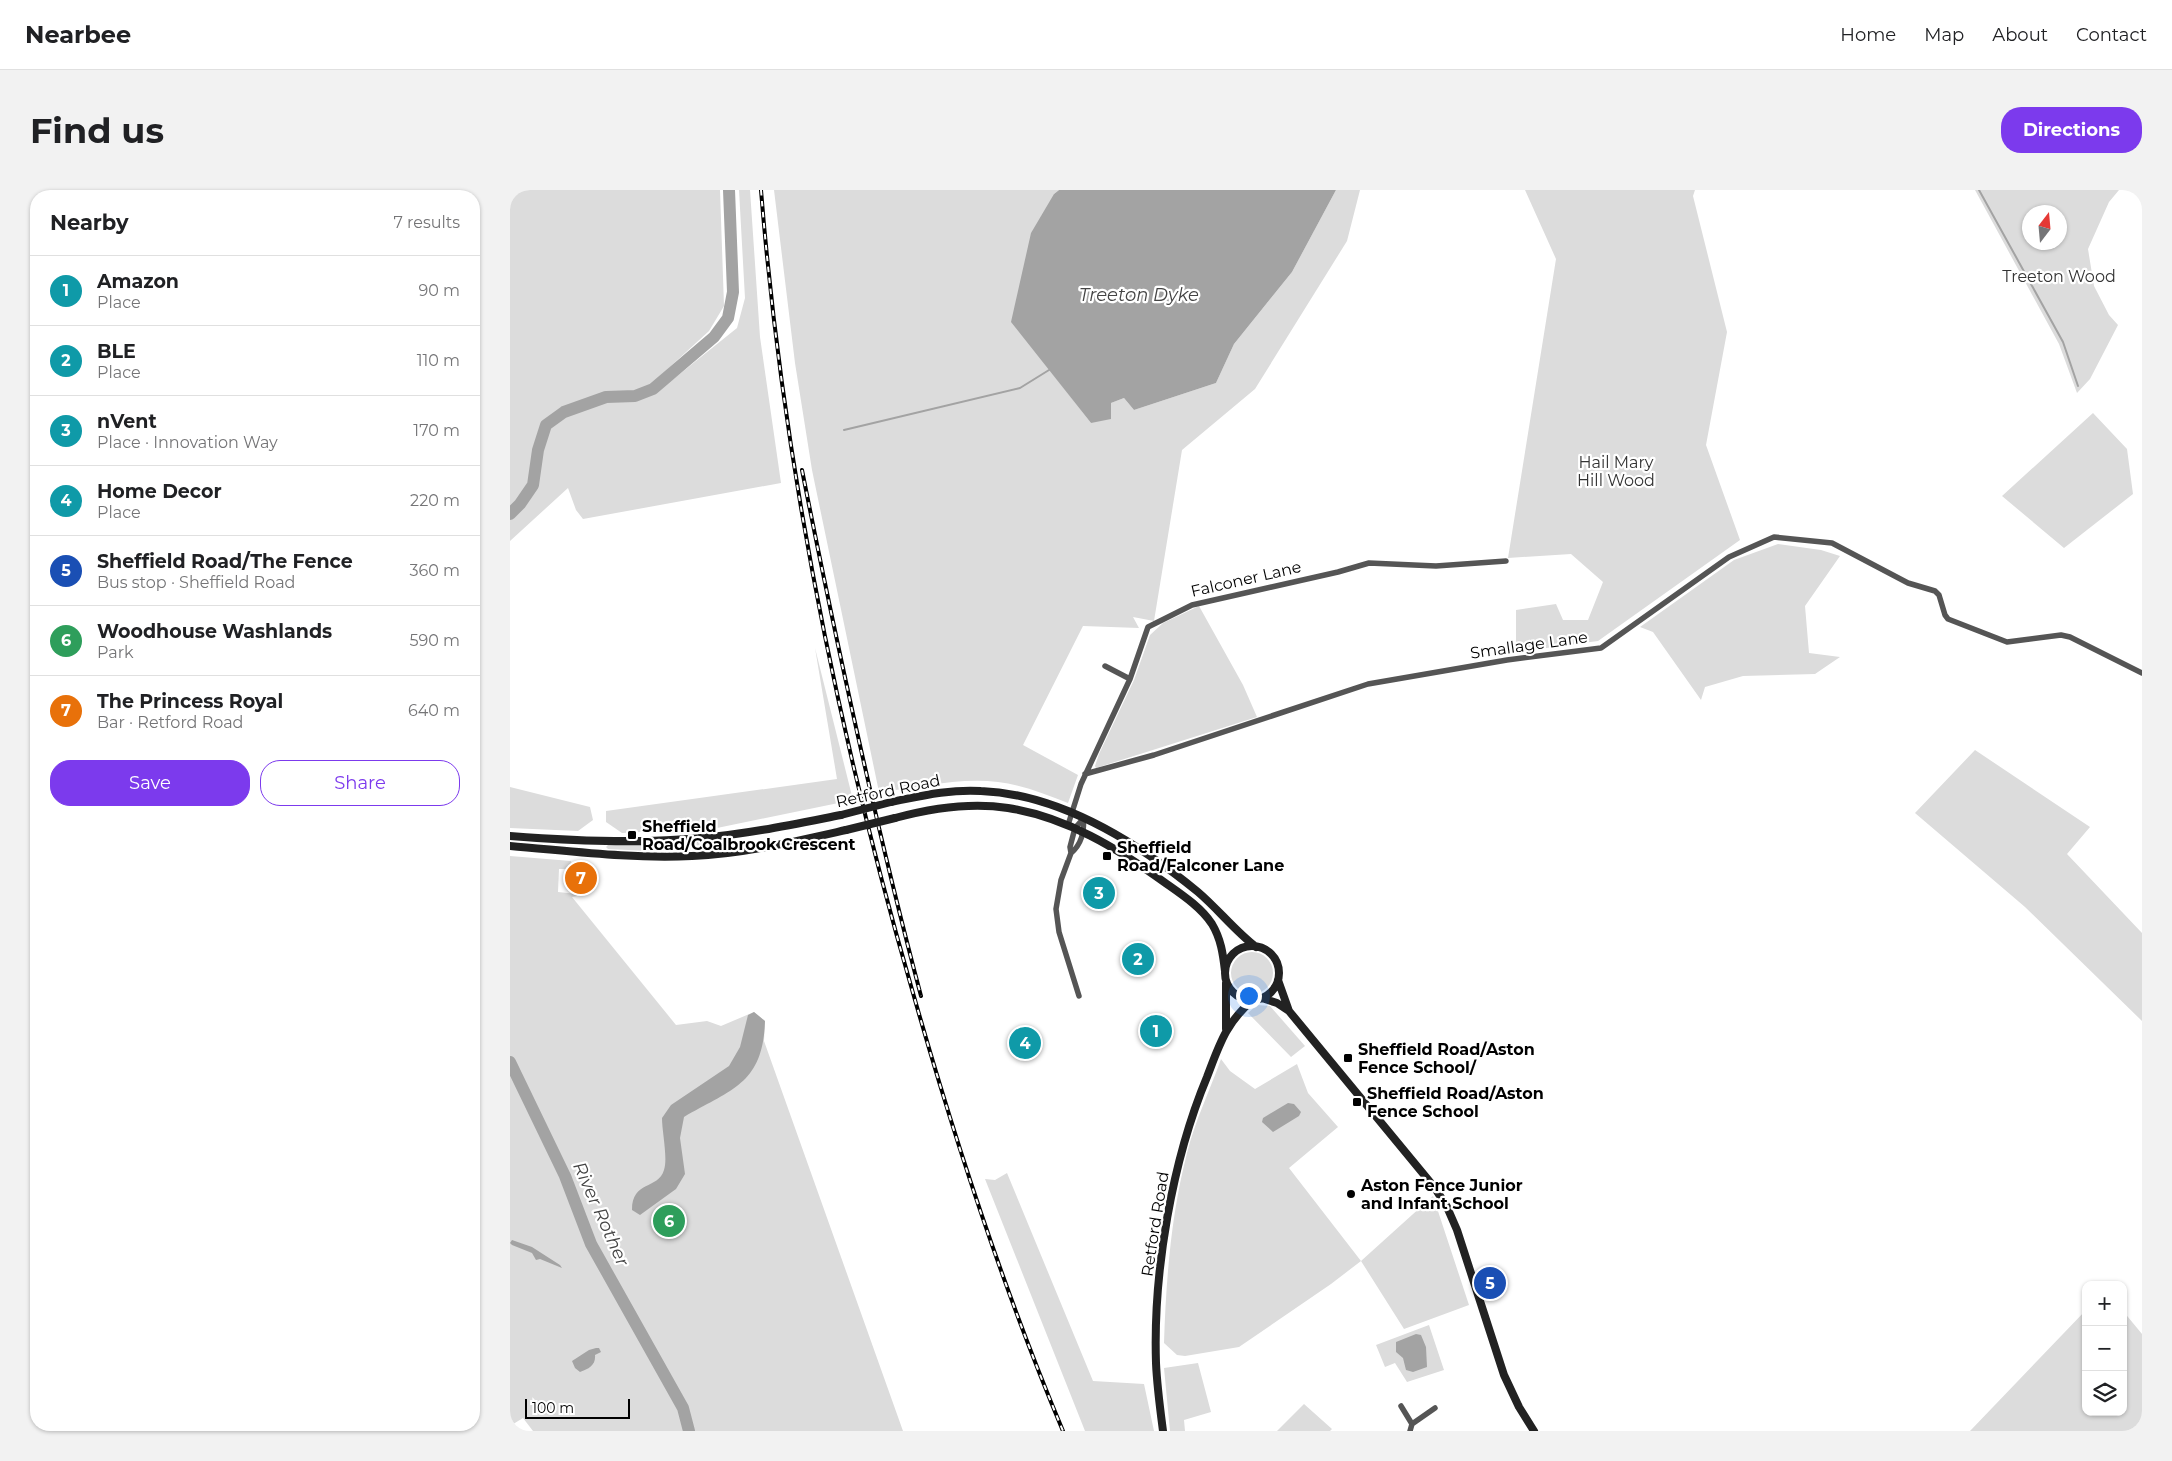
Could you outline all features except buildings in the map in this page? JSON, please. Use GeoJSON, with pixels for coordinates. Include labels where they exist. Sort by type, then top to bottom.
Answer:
{"type":"FeatureCollection","features":[{"type":"Feature","properties":{"kind":"main road","name":"Retford Road"},"geometry":{"type":"LineString","coordinates":[[510,836],[586,841],[700,838],[729,835],[841,814],[932,793],[989,791],[1021,796],[1072,813],[1142,851],[1204,898],[1256,947]]}},
{"type":"Feature","properties":{"kind":"main road","name":"Retford Road"},"geometry":{"type":"LineString","coordinates":[[510,846],[603,855],[693,856],[791,842],[942,808],[987,805],[1032,813],[1071,826],[1141,866],[1200,910],[1219,937],[1225,971]]}},
{"type":"Feature","properties":{"kind":"main road"},"geometry":{"type":"LineString","coordinates":[[1278,980],[1269,994],[1262,998],[1253,1000],[1239,997],[1226,981],[1226,964],[1235,952],[1242,948],[1256,947],[1269,953],[1277,965],[1278,980],[1288,1011]]}},
{"type":"Feature","properties":{"kind":"main road","name":"Retford Road"},"geometry":{"type":"LineString","coordinates":[[1226,981],[1226,1030]]}},
{"type":"Feature","properties":{"kind":"main road"},"geometry":{"type":"LineString","coordinates":[[1262,998],[1277,1003],[1288,1011],[1436,1188],[1457,1230],[1504,1375],[1534,1431]]}},
{"type":"Feature","properties":{"kind":"main road","name":"Retford Road"},"geometry":{"type":"LineString","coordinates":[[1163,1431],[1156,1363],[1159,1280],[1171,1193],[1200,1092],[1226,1030],[1241,1010],[1253,1000]]}},
{"type":"Feature","properties":{"kind":"street","name":"Smallage Lane"},"geometry":{"type":"LineString","coordinates":[[1085,774],[1154,754],[1368,684],[1507,660],[1601,648],[1729,556],[1774,537],[1832,543],[1908,583],[1935,591],[1942,601],[1948,620],[2007,642],[2061,635],[2070,637],[2142,673]]}},
{"type":"Feature","properties":{"kind":"street","name":"Falconer Lane"},"geometry":{"type":"LineString","coordinates":[[1071,853],[1072,813],[1085,774],[1130,679],[1146,629],[1192,605],[1338,572],[1368,563],[1436,566],[1506,561]]}},
{"type":"Feature","properties":{"kind":"street"},"geometry":{"type":"LineString","coordinates":[[1104,666],[1130,679]]}},
{"type":"Feature","properties":{"kind":"street"},"geometry":{"type":"LineString","coordinates":[[1071,826],[1084,819],[1084,832],[1077,848],[1071,853],[1061,880],[1056,909],[1059,932],[1079,996]]}},
{"type":"Feature","properties":{"kind":"street"},"geometry":{"type":"LineString","coordinates":[[1401,1406],[1412,1424]]}},
{"type":"Feature","properties":{"kind":"street"},"geometry":{"type":"LineString","coordinates":[[1410,1431],[1412,1424],[1435,1408]]}},
{"type":"Feature","properties":{"kind":"green space"},"geometry":{"type":"Polygon","coordinates":[[[510,190],[720,190],[724,306],[709,331],[660,376],[671,381],[737,328],[745,298],[739,190],[750,190],[760,337],[781,483],[583,519],[576,510],[568,488],[510,541],[510,190]]]}},
{"type":"Feature","properties":{"kind":"green space"},"geometry":{"type":"Polygon","coordinates":[[[774,190],[1059,190],[1054,194],[1045,364],[1091,423],[1111,403],[1124,398],[1134,410],[1216,383],[1234,344],[1292,272],[1336,190],[1360,190],[1347,241],[1255,389],[1182,450],[1154,621],[1133,617],[1139,628],[1083,626],[1023,745],[1078,775],[1068,803],[1016,785],[983,781],[953,782],[879,792],[812,470],[795,363],[774,190]]]}},
{"type":"Feature","properties":{"kind":"green space","name":"Hail Mary Hill Wood"},"geometry":{"type":"Polygon","coordinates":[[[1525,190],[1695,190],[1693,196],[1727,332],[1706,445],[1740,540],[1598,641],[1516,652],[1516,610],[1556,604],[1563,620],[1588,620],[1603,582],[1571,554],[1508,558],[1556,259],[1525,190]]]}},
{"type":"Feature","properties":{"kind":"green space","name":"Treeton Wood"},"geometry":{"type":"Polygon","coordinates":[[[1975,190],[2119,190],[2109,202],[2088,249],[2094,286],[2109,315],[2118,325],[2090,379],[2077,393],[2059,344],[1975,190]]]}},
{"type":"Feature","properties":{"kind":"green space"},"geometry":{"type":"Polygon","coordinates":[[[2093,413],[2127,449],[2133,494],[2064,548],[2002,496],[2093,413]]]}},
{"type":"Feature","properties":{"kind":"green space"},"geometry":{"type":"Polygon","coordinates":[[[1778,544],[1821,550],[1840,556],[1805,606],[1809,653],[1840,657],[1815,674],[1743,676],[1705,687],[1701,700],[1653,632],[1640,627],[1734,560],[1778,544]]]}},
{"type":"Feature","properties":{"kind":"green space"},"geometry":{"type":"Polygon","coordinates":[[[1199,606],[1243,685],[1257,717],[1096,768],[1099,754],[1134,680],[1150,635],[1163,623],[1199,606]]]}},
{"type":"Feature","properties":{"kind":"green space"},"geometry":{"type":"Polygon","coordinates":[[[815,648],[853,800],[717,828],[622,833],[606,822],[606,811],[837,779],[815,648]]]}},
{"type":"Feature","properties":{"kind":"green space"},"geometry":{"type":"Polygon","coordinates":[[[1975,750],[2090,827],[2067,854],[2142,933],[2142,1021],[2025,907],[1915,813],[1975,750]]]}},
{"type":"Feature","properties":{"kind":"green space"},"geometry":{"type":"Polygon","coordinates":[[[510,787],[590,807],[593,820],[578,831],[510,828],[510,787]]]}},
{"type":"Feature","properties":{"kind":"green space"},"geometry":{"type":"Polygon","coordinates":[[[722,840],[723,845],[720,848],[649,851],[608,849],[606,847],[609,844],[722,840]]]}},
{"type":"Feature","properties":{"kind":"green space"},"geometry":{"type":"Polygon","coordinates":[[[510,856],[571,861],[573,869],[559,869],[558,892],[577,894],[577,896],[572,897],[676,1025],[707,1021],[721,1026],[754,1012],[765,1021],[764,1041],[903,1431],[533,1431],[523,1418],[510,1426],[510,856]]]}},
{"type":"Feature","properties":{"kind":"green space"},"geometry":{"type":"Polygon","coordinates":[[[1252,952],[1267,958],[1273,973],[1267,988],[1252,994],[1237,988],[1231,973],[1237,958],[1252,952]]]}},
{"type":"Feature","properties":{"kind":"green space"},"geometry":{"type":"Polygon","coordinates":[[[1257,1005],[1270,1006],[1305,1046],[1291,1057],[1248,1013],[1257,1005]]]}},
{"type":"Feature","properties":{"kind":"green space"},"geometry":{"type":"Polygon","coordinates":[[[1221,1059],[1230,1071],[1255,1089],[1297,1064],[1308,1093],[1338,1127],[1289,1168],[1361,1261],[1331,1284],[1239,1347],[1185,1356],[1177,1355],[1164,1343],[1166,1295],[1173,1224],[1190,1141],[1221,1059]]]}},
{"type":"Feature","properties":{"kind":"green space"},"geometry":{"type":"Polygon","coordinates":[[[1007,1173],[1093,1381],[1144,1384],[1154,1431],[1085,1431],[985,1179],[995,1180],[1007,1173]]]}},
{"type":"Feature","properties":{"kind":"green space"},"geometry":{"type":"Polygon","coordinates":[[[1433,1196],[1469,1305],[1404,1329],[1361,1261],[1433,1196]]]}},
{"type":"Feature","properties":{"kind":"green space"},"geometry":{"type":"Polygon","coordinates":[[[2082,1314],[2082,1416],[2127,1416],[2127,1316],[2142,1334],[2142,1431],[1970,1431],[2082,1314]]]}},
{"type":"Feature","properties":{"kind":"green space"},"geometry":{"type":"Polygon","coordinates":[[[1429,1325],[1444,1370],[1407,1382],[1395,1363],[1385,1367],[1376,1345],[1429,1325]]]}},
{"type":"Feature","properties":{"kind":"green space"},"geometry":{"type":"Polygon","coordinates":[[[1198,1363],[1211,1412],[1184,1420],[1185,1431],[1170,1431],[1164,1368],[1198,1363]]]}},
{"type":"Feature","properties":{"kind":"green space"},"geometry":{"type":"Polygon","coordinates":[[[1304,1404],[1332,1429],[1330,1431],[1277,1431],[1304,1404]]]}},
{"type":"Feature","properties":{"kind":"water","name":"Treeton Dyke"},"geometry":{"type":"Polygon","coordinates":[[[1059,190],[1336,190],[1292,272],[1234,344],[1216,383],[1134,410],[1124,398],[1111,403],[1111,419],[1091,423],[1011,322],[1031,233],[1054,194],[1059,190]]]}},
{"type":"Feature","properties":{"kind":"water"},"geometry":{"type":"Polygon","coordinates":[[[754,1012],[765,1021],[763,1042],[758,1059],[751,1072],[730,1091],[684,1117],[680,1138],[685,1174],[676,1189],[640,1215],[632,1210],[636,1194],[661,1176],[664,1170],[665,1152],[662,1118],[671,1105],[729,1066],[740,1047],[748,1015],[754,1012]]]}},
{"type":"Feature","properties":{"kind":"water"},"geometry":{"type":"Polygon","coordinates":[[[1288,1103],[1294,1104],[1301,1112],[1299,1116],[1273,1132],[1262,1122],[1263,1118],[1288,1103]]]}},
{"type":"Feature","properties":{"kind":"water"},"geometry":{"type":"Polygon","coordinates":[[[512,1240],[532,1247],[562,1268],[540,1259],[536,1260],[532,1253],[512,1245],[510,1243],[512,1240]]]}},
{"type":"Feature","properties":{"kind":"water"},"geometry":{"type":"Polygon","coordinates":[[[1416,1334],[1421,1335],[1426,1347],[1427,1367],[1413,1372],[1406,1370],[1403,1358],[1396,1352],[1396,1342],[1416,1334]]]}},
{"type":"Feature","properties":{"kind":"water"},"geometry":{"type":"Polygon","coordinates":[[[599,1348],[601,1352],[595,1355],[591,1366],[580,1372],[575,1368],[572,1361],[589,1350],[599,1348]]]}},
{"type":"Feature","properties":{"kind":"waterway","name":"River Rother"},"geometry":{"type":"LineString","coordinates":[[510,514],[520,504],[533,485],[538,450],[546,425],[564,412],[606,397],[635,396],[653,389],[714,337],[728,318],[733,292],[729,190]]}},
{"type":"Feature","properties":{"kind":"waterway"},"geometry":{"type":"LineString","coordinates":[[1979,190],[2063,342],[2078,386]]}},
{"type":"Feature","properties":{"kind":"waterway"},"geometry":{"type":"LineString","coordinates":[[844,430],[1020,388],[1049,370]]}},
{"type":"Feature","properties":{"kind":"waterway","name":"River Rother"},"geometry":{"type":"LineString","coordinates":[[510,1062],[565,1176],[591,1244],[683,1408],[689,1431]]}},
{"type":"Feature","properties":{"kind":"railway"},"geometry":{"type":"LineString","coordinates":[[761,190],[783,393],[799,494],[837,695],[860,795],[913,993],[963,1159],[1000,1269],[1063,1431]]}},
{"type":"Feature","properties":{"kind":"railway"},"geometry":{"type":"LineString","coordinates":[[802,470],[857,734],[921,996]]}},
{"type":"Feature","properties":{"kind":"place","name":"Sheffield Road/Coalbrook Crescent"},"geometry":{"type":"Point","coordinates":[632,835]}},
{"type":"Feature","properties":{"kind":"place","name":"Sheffield Road/Falconer Lane"},"geometry":{"type":"Point","coordinates":[1107,856]}},
{"type":"Feature","properties":{"kind":"place","name":"The Princess Royal"},"geometry":{"type":"Point","coordinates":[581,878]}},
{"type":"Feature","properties":{"kind":"place","name":"nVent"},"geometry":{"type":"Point","coordinates":[1099,893]}},
{"type":"Feature","properties":{"kind":"place","name":"BLE"},"geometry":{"type":"Point","coordinates":[1138,959]}},
{"type":"Feature","properties":{"kind":"place","name":"Amazon"},"geometry":{"type":"Point","coordinates":[1156,1031]}},
{"type":"Feature","properties":{"kind":"place","name":"Home Decor"},"geometry":{"type":"Point","coordinates":[1025,1043]}},
{"type":"Feature","properties":{"kind":"place","name":"Sheffield Road/Aston Fence School/"},"geometry":{"type":"Point","coordinates":[1348,1058]}},
{"type":"Feature","properties":{"kind":"place","name":"Sheffield Road/Aston Fence School"},"geometry":{"type":"Point","coordinates":[1357,1102]}},
{"type":"Feature","properties":{"kind":"place","name":"Aston Fence Junior and Infant School"},"geometry":{"type":"Point","coordinates":[1351,1194]}},
{"type":"Feature","properties":{"kind":"place","name":"Woodhouse Washlands"},"geometry":{"type":"Point","coordinates":[669,1221]}},
{"type":"Feature","properties":{"kind":"place","name":"Sheffield Road/The Fence"},"geometry":{"type":"Point","coordinates":[1490,1283]}}]}
